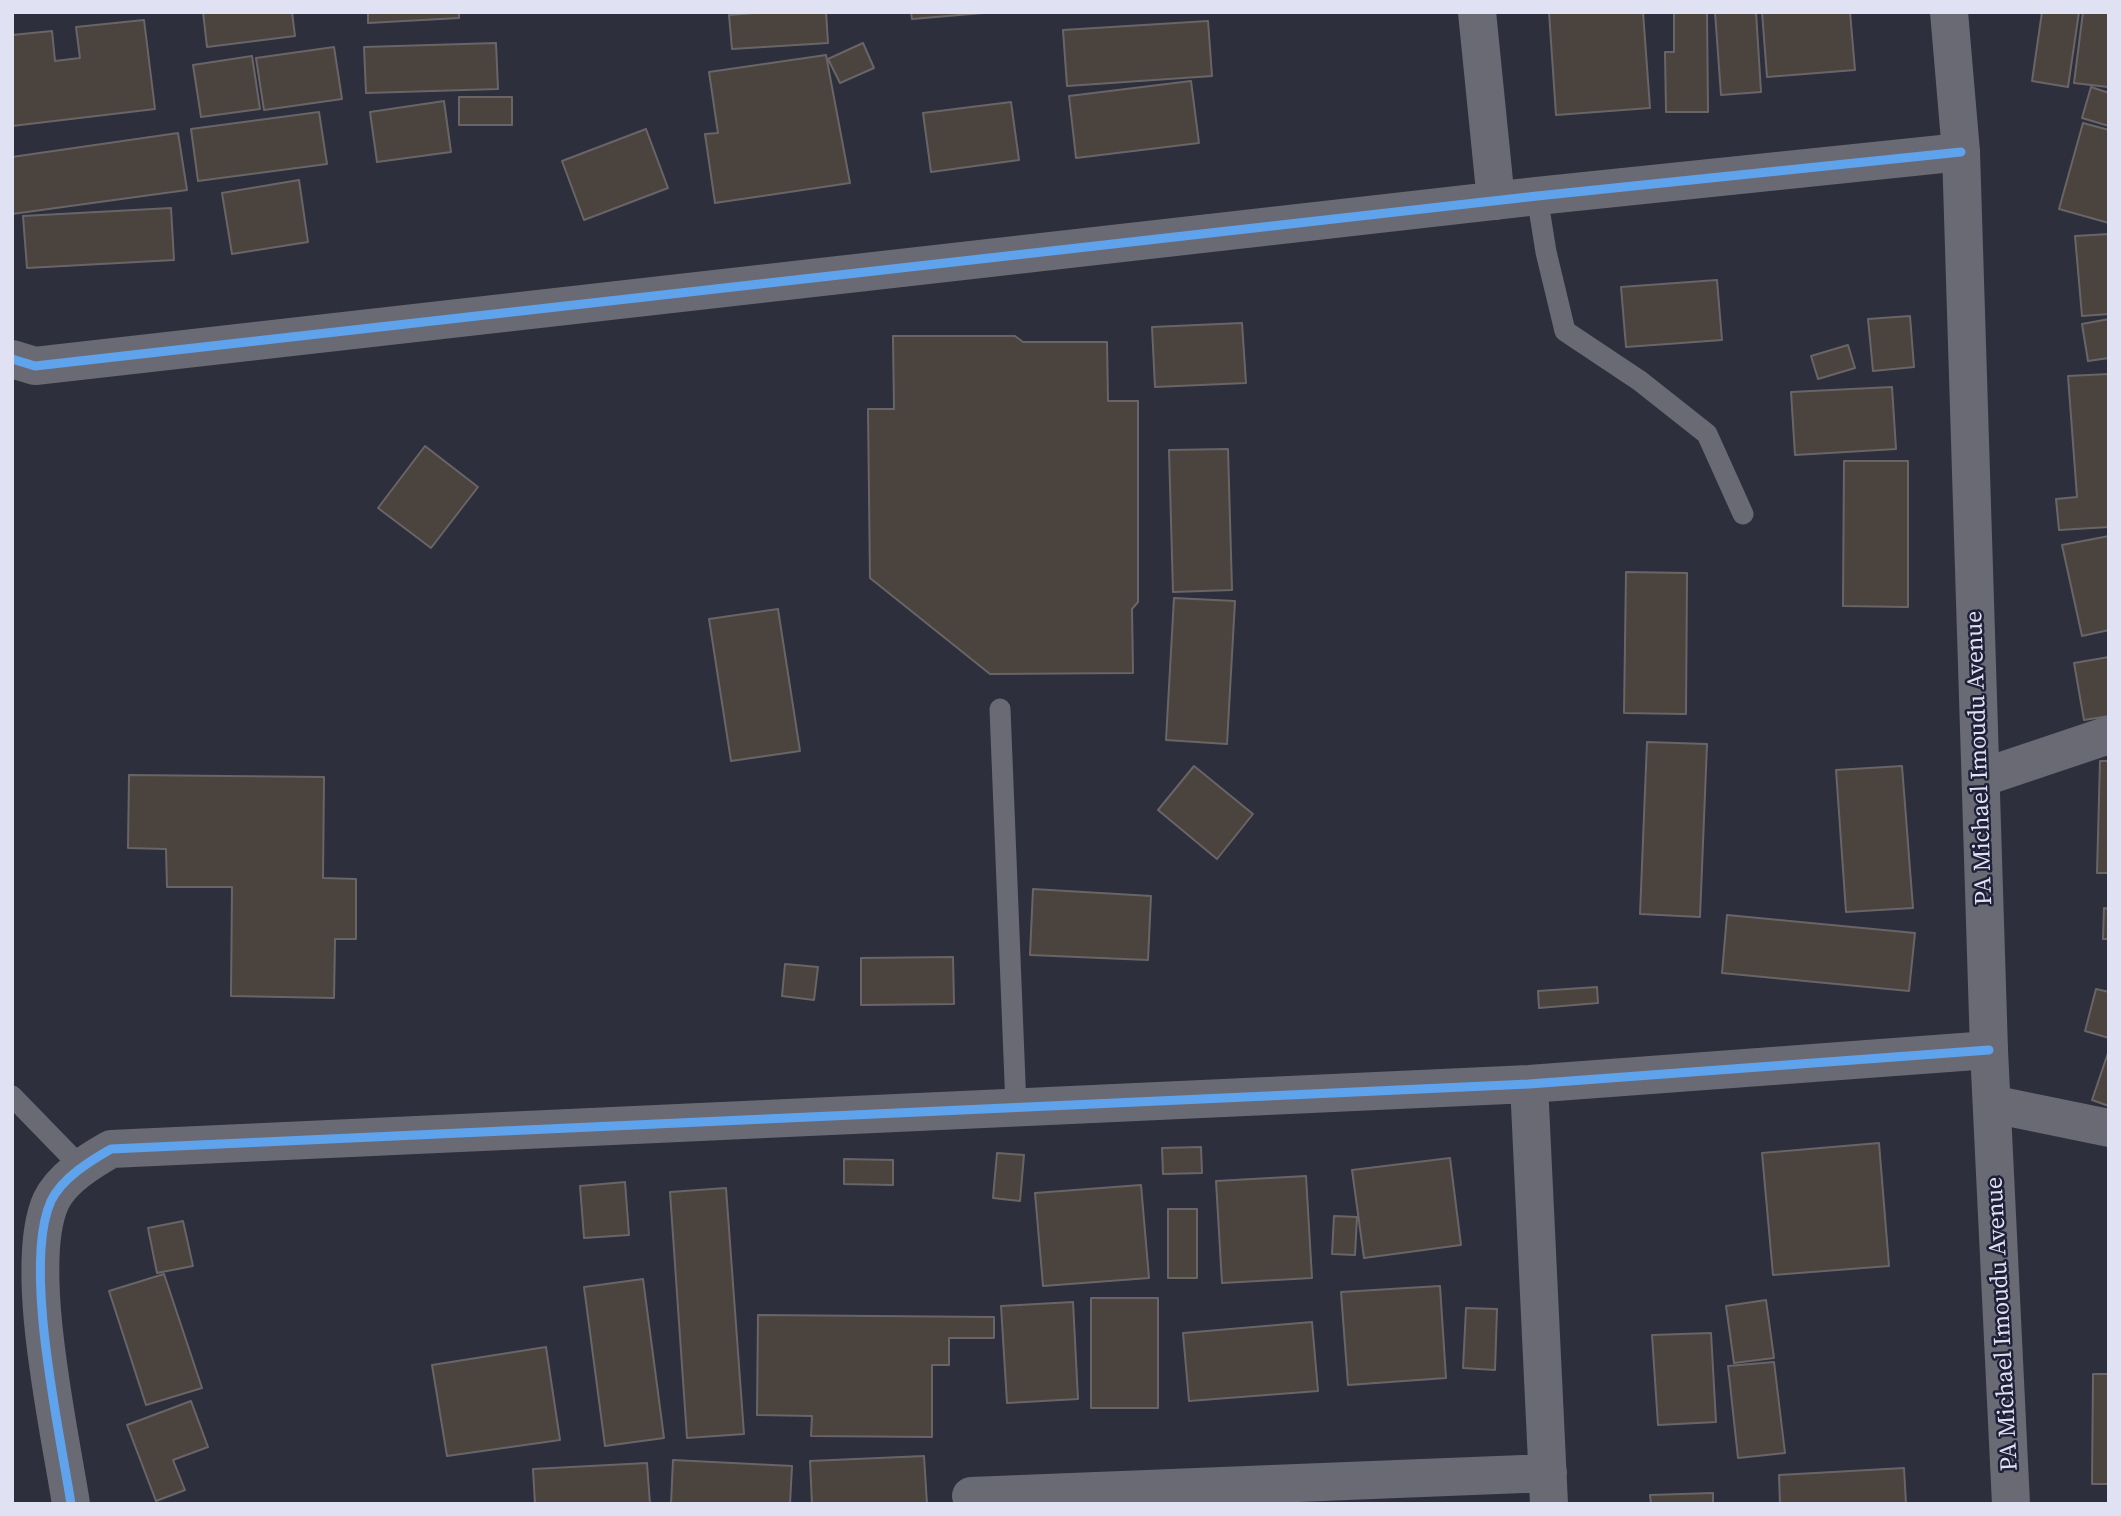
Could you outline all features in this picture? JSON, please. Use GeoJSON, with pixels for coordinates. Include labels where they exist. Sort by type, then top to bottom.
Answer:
{"type":"FeatureCollection","features":[{"type":"Feature","properties":{"kind":"street"},"geometry":{"type":"LineString","coordinates":[[1477,12],[1496,201]]}},
{"type":"Feature","properties":{"kind":"street","name":"PA Michael Imoudu Avenue"},"geometry":{"type":"LineString","coordinates":[[1949,12],[1961,152],[1989,1050],[2011,1504]]}},
{"type":"Feature","properties":{"kind":"street"},"geometry":{"type":"LineString","coordinates":[[12,359],[35,366],[1537,196],[1961,152]]}},
{"type":"Feature","properties":{"kind":"street"},"geometry":{"type":"LineString","coordinates":[[1981,778],[2109,735]]}},
{"type":"Feature","properties":{"kind":"street"},"geometry":{"type":"LineString","coordinates":[[71,1504],[42,1309],[41,1248],[51,1200],[81,1167],[111,1149],[1529,1084],[1989,1050]]}},
{"type":"Feature","properties":{"kind":"street"},"geometry":{"type":"LineString","coordinates":[[971,1496],[1549,1489],[1529,1084]]}},
{"type":"Feature","properties":{"kind":"street"},"geometry":{"type":"LineString","coordinates":[[1992,1104],[2109,1128]]}},
{"type":"Feature","properties":{"kind":"lane"},"geometry":{"type":"LineString","coordinates":[[1537,196],[1546,252],[1565,331],[1640,381],[1707,434],[1743,514]]}},
{"type":"Feature","properties":{"kind":"lane"},"geometry":{"type":"LineString","coordinates":[[1000,709],[1016,1107]]}},
{"type":"Feature","properties":{"kind":"lane"},"geometry":{"type":"LineString","coordinates":[[12,1096],[81,1167]]}},
{"type":"Feature","properties":{"kind":"building"},"geometry":{"type":"Polygon","coordinates":[[[203,12],[292,12],[295,36],[207,47],[203,12]]]}},
{"type":"Feature","properties":{"kind":"building"},"geometry":{"type":"Polygon","coordinates":[[[368,12],[459,12],[459,18],[368,23],[368,12]]]}},
{"type":"Feature","properties":{"kind":"building"},"geometry":{"type":"Polygon","coordinates":[[[826,12],[828,43],[732,49],[729,15],[826,12]]]}},
{"type":"Feature","properties":{"kind":"building"},"geometry":{"type":"Polygon","coordinates":[[[911,12],[995,12],[912,19],[911,12]]]}},
{"type":"Feature","properties":{"kind":"building"},"geometry":{"type":"Polygon","coordinates":[[[1549,12],[1643,12],[1650,108],[1556,115],[1549,12]]]}},
{"type":"Feature","properties":{"kind":"building"},"geometry":{"type":"Polygon","coordinates":[[[1674,12],[1707,12],[1708,112],[1666,112],[1665,52],[1674,52],[1674,12]]]}},
{"type":"Feature","properties":{"kind":"building"},"geometry":{"type":"Polygon","coordinates":[[[1715,12],[1756,12],[1761,92],[1721,95],[1715,12]]]}},
{"type":"Feature","properties":{"kind":"building"},"geometry":{"type":"Polygon","coordinates":[[[1762,12],[1850,12],[1855,70],[1767,77],[1762,12]]]}},
{"type":"Feature","properties":{"kind":"building"},"geometry":{"type":"Polygon","coordinates":[[[2042,12],[2079,12],[2068,87],[2032,81],[2042,12]]]}},
{"type":"Feature","properties":{"kind":"building"},"geometry":{"type":"Polygon","coordinates":[[[2083,12],[2109,12],[2108,87],[2074,83],[2083,12]]]}},
{"type":"Feature","properties":{"kind":"building"},"geometry":{"type":"Polygon","coordinates":[[[144,20],[155,109],[12,126],[12,35],[52,31],[55,61],[80,58],[76,27],[144,20]]]}},
{"type":"Feature","properties":{"kind":"building"},"geometry":{"type":"Polygon","coordinates":[[[1208,21],[1212,76],[1067,86],[1063,30],[1208,21]]]}},
{"type":"Feature","properties":{"kind":"building"},"geometry":{"type":"Polygon","coordinates":[[[496,43],[498,89],[366,93],[364,47],[496,43]]]}},
{"type":"Feature","properties":{"kind":"building"},"geometry":{"type":"Polygon","coordinates":[[[863,43],[874,68],[840,83],[828,59],[863,43]]]}},
{"type":"Feature","properties":{"kind":"building"},"geometry":{"type":"Polygon","coordinates":[[[334,47],[342,99],[264,110],[256,58],[334,47]]]}},
{"type":"Feature","properties":{"kind":"building"},"geometry":{"type":"Polygon","coordinates":[[[826,55],[850,183],[715,203],[705,134],[718,133],[709,72],[826,55]]]}},
{"type":"Feature","properties":{"kind":"building"},"geometry":{"type":"Polygon","coordinates":[[[252,56],[260,109],[201,117],[193,65],[252,56]]]}},
{"type":"Feature","properties":{"kind":"building"},"geometry":{"type":"Polygon","coordinates":[[[1191,81],[1199,143],[1076,158],[1069,96],[1191,81]]]}},
{"type":"Feature","properties":{"kind":"building"},"geometry":{"type":"Polygon","coordinates":[[[2091,87],[2109,93],[2109,126],[2082,118],[2091,87]]]}},
{"type":"Feature","properties":{"kind":"building"},"geometry":{"type":"Polygon","coordinates":[[[459,97],[512,97],[512,125],[459,125],[459,97]]]}},
{"type":"Feature","properties":{"kind":"building"},"geometry":{"type":"Polygon","coordinates":[[[444,101],[451,152],[377,162],[370,112],[444,101]]]}},
{"type":"Feature","properties":{"kind":"building"},"geometry":{"type":"Polygon","coordinates":[[[1011,102],[1019,160],[931,172],[923,113],[1011,102]]]}},
{"type":"Feature","properties":{"kind":"building"},"geometry":{"type":"Polygon","coordinates":[[[319,112],[327,164],[198,181],[191,129],[319,112]]]}},
{"type":"Feature","properties":{"kind":"building"},"geometry":{"type":"Polygon","coordinates":[[[2083,123],[2109,130],[2109,223],[2059,209],[2083,123]]]}},
{"type":"Feature","properties":{"kind":"building"},"geometry":{"type":"Polygon","coordinates":[[[646,129],[668,188],[584,220],[562,161],[646,129]]]}},
{"type":"Feature","properties":{"kind":"building"},"geometry":{"type":"Polygon","coordinates":[[[178,133],[187,190],[12,214],[12,157],[178,133]]]}},
{"type":"Feature","properties":{"kind":"building"},"geometry":{"type":"Polygon","coordinates":[[[299,180],[308,242],[232,254],[222,193],[299,180]]]}},
{"type":"Feature","properties":{"kind":"building"},"geometry":{"type":"Polygon","coordinates":[[[171,208],[174,260],[27,268],[23,216],[171,208]]]}},
{"type":"Feature","properties":{"kind":"building"},"geometry":{"type":"Polygon","coordinates":[[[2109,234],[2109,314],[2082,316],[2075,236],[2109,234]]]}},
{"type":"Feature","properties":{"kind":"building"},"geometry":{"type":"Polygon","coordinates":[[[1717,280],[1722,340],[1626,347],[1621,287],[1717,280]]]}},
{"type":"Feature","properties":{"kind":"building"},"geometry":{"type":"Polygon","coordinates":[[[1910,316],[1914,367],[1873,371],[1868,319],[1910,316]]]}},
{"type":"Feature","properties":{"kind":"building"},"geometry":{"type":"Polygon","coordinates":[[[2109,319],[2109,358],[2088,361],[2082,324],[2109,319]]]}},
{"type":"Feature","properties":{"kind":"building"},"geometry":{"type":"Polygon","coordinates":[[[1242,323],[1246,383],[1155,387],[1152,327],[1242,323]]]}},
{"type":"Feature","properties":{"kind":"building"},"geometry":{"type":"Polygon","coordinates":[[[893,336],[1015,336],[1023,342],[1107,342],[1108,401],[1138,401],[1138,602],[1132,609],[1133,673],[990,674],[870,578],[868,409],[894,409],[893,336]]]}},
{"type":"Feature","properties":{"kind":"building"},"geometry":{"type":"Polygon","coordinates":[[[1848,345],[1855,368],[1818,379],[1811,356],[1848,345]]]}},
{"type":"Feature","properties":{"kind":"building"},"geometry":{"type":"Polygon","coordinates":[[[2109,374],[2109,527],[2059,530],[2056,499],[2077,497],[2068,376],[2109,374]]]}},
{"type":"Feature","properties":{"kind":"building"},"geometry":{"type":"Polygon","coordinates":[[[1892,387],[1896,449],[1795,455],[1791,392],[1892,387]]]}},
{"type":"Feature","properties":{"kind":"building"},"geometry":{"type":"Polygon","coordinates":[[[425,446],[478,487],[431,548],[378,508],[425,446]]]}},
{"type":"Feature","properties":{"kind":"building"},"geometry":{"type":"Polygon","coordinates":[[[1228,449],[1232,590],[1173,592],[1169,450],[1228,449]]]}},
{"type":"Feature","properties":{"kind":"building"},"geometry":{"type":"Polygon","coordinates":[[[1844,461],[1908,461],[1908,607],[1843,606],[1844,461]]]}},
{"type":"Feature","properties":{"kind":"building"},"geometry":{"type":"Polygon","coordinates":[[[2109,536],[2109,630],[2082,636],[2062,545],[2109,536]]]}},
{"type":"Feature","properties":{"kind":"building"},"geometry":{"type":"Polygon","coordinates":[[[1626,572],[1687,573],[1686,714],[1624,713],[1626,572]]]}},
{"type":"Feature","properties":{"kind":"building"},"geometry":{"type":"Polygon","coordinates":[[[1174,598],[1235,601],[1227,744],[1166,740],[1174,598]]]}},
{"type":"Feature","properties":{"kind":"building"},"geometry":{"type":"Polygon","coordinates":[[[778,609],[800,751],[731,761],[709,619],[778,609]]]}},
{"type":"Feature","properties":{"kind":"building"},"geometry":{"type":"Polygon","coordinates":[[[2109,657],[2109,716],[2084,720],[2074,663],[2109,657]]]}},
{"type":"Feature","properties":{"kind":"building"},"geometry":{"type":"Polygon","coordinates":[[[1647,742],[1707,744],[1700,917],[1640,914],[1647,742]]]}},
{"type":"Feature","properties":{"kind":"building"},"geometry":{"type":"Polygon","coordinates":[[[2100,761],[2109,761],[2109,873],[2097,873],[2100,761]]]}},
{"type":"Feature","properties":{"kind":"building"},"geometry":{"type":"Polygon","coordinates":[[[1194,766],[1253,814],[1217,859],[1158,810],[1194,766]]]}},
{"type":"Feature","properties":{"kind":"building"},"geometry":{"type":"Polygon","coordinates":[[[1902,766],[1913,908],[1846,912],[1836,770],[1902,766]]]}},
{"type":"Feature","properties":{"kind":"building"},"geometry":{"type":"Polygon","coordinates":[[[129,775],[324,777],[323,878],[356,879],[356,939],[335,939],[334,998],[231,996],[232,887],[167,887],[166,849],[128,848],[129,775]]]}},
{"type":"Feature","properties":{"kind":"building"},"geometry":{"type":"Polygon","coordinates":[[[1033,889],[1151,896],[1148,960],[1030,955],[1033,889]]]}},
{"type":"Feature","properties":{"kind":"building"},"geometry":{"type":"Polygon","coordinates":[[[2104,908],[2109,909],[2109,939],[2103,939],[2104,908]]]}},
{"type":"Feature","properties":{"kind":"building"},"geometry":{"type":"Polygon","coordinates":[[[1727,915],[1915,933],[1909,991],[1722,973],[1727,915]]]}},
{"type":"Feature","properties":{"kind":"building"},"geometry":{"type":"Polygon","coordinates":[[[953,957],[954,1004],[861,1005],[861,958],[953,957]]]}},
{"type":"Feature","properties":{"kind":"building"},"geometry":{"type":"Polygon","coordinates":[[[785,964],[818,967],[814,1000],[782,996],[785,964]]]}},
{"type":"Feature","properties":{"kind":"building"},"geometry":{"type":"Polygon","coordinates":[[[1597,987],[1598,1003],[1539,1008],[1538,991],[1597,987]]]}},
{"type":"Feature","properties":{"kind":"building"},"geometry":{"type":"Polygon","coordinates":[[[2096,989],[2109,992],[2109,1038],[2085,1031],[2096,989]]]}},
{"type":"Feature","properties":{"kind":"building"},"geometry":{"type":"Polygon","coordinates":[[[2109,1050],[2109,1106],[2092,1100],[2109,1050]]]}},
{"type":"Feature","properties":{"kind":"building"},"geometry":{"type":"Polygon","coordinates":[[[1879,1143],[1889,1266],[1773,1275],[1762,1153],[1879,1143]]]}},
{"type":"Feature","properties":{"kind":"building"},"geometry":{"type":"Polygon","coordinates":[[[1201,1147],[1202,1173],[1163,1174],[1162,1148],[1201,1147]]]}},
{"type":"Feature","properties":{"kind":"building"},"geometry":{"type":"Polygon","coordinates":[[[997,1153],[1024,1155],[1020,1201],[993,1198],[997,1153]]]}},
{"type":"Feature","properties":{"kind":"building"},"geometry":{"type":"Polygon","coordinates":[[[1450,1158],[1461,1245],[1364,1258],[1352,1170],[1450,1158]]]}},
{"type":"Feature","properties":{"kind":"building"},"geometry":{"type":"Polygon","coordinates":[[[844,1159],[893,1160],[893,1185],[844,1184],[844,1159]]]}},
{"type":"Feature","properties":{"kind":"building"},"geometry":{"type":"Polygon","coordinates":[[[1306,1176],[1312,1278],[1222,1283],[1216,1181],[1306,1176]]]}},
{"type":"Feature","properties":{"kind":"building"},"geometry":{"type":"Polygon","coordinates":[[[625,1182],[629,1235],[584,1238],[580,1186],[625,1182]]]}},
{"type":"Feature","properties":{"kind":"building"},"geometry":{"type":"Polygon","coordinates":[[[1141,1185],[1149,1278],[1043,1286],[1035,1193],[1141,1185]]]}},
{"type":"Feature","properties":{"kind":"building"},"geometry":{"type":"Polygon","coordinates":[[[726,1188],[744,1434],[687,1438],[670,1192],[726,1188]]]}},
{"type":"Feature","properties":{"kind":"building"},"geometry":{"type":"Polygon","coordinates":[[[1168,1209],[1197,1209],[1197,1278],[1168,1278],[1168,1209]]]}},
{"type":"Feature","properties":{"kind":"building"},"geometry":{"type":"Polygon","coordinates":[[[1334,1216],[1357,1217],[1355,1255],[1332,1254],[1334,1216]]]}},
{"type":"Feature","properties":{"kind":"building"},"geometry":{"type":"Polygon","coordinates":[[[183,1221],[193,1266],[157,1273],[148,1228],[183,1221]]]}},
{"type":"Feature","properties":{"kind":"building"},"geometry":{"type":"Polygon","coordinates":[[[164,1274],[202,1388],[146,1405],[109,1291],[164,1274]]]}},
{"type":"Feature","properties":{"kind":"building"},"geometry":{"type":"Polygon","coordinates":[[[643,1279],[664,1438],[605,1446],[584,1287],[643,1279]]]}},
{"type":"Feature","properties":{"kind":"building"},"geometry":{"type":"Polygon","coordinates":[[[1440,1286],[1446,1378],[1348,1385],[1341,1292],[1440,1286]]]}},
{"type":"Feature","properties":{"kind":"building"},"geometry":{"type":"Polygon","coordinates":[[[1091,1298],[1158,1298],[1158,1408],[1091,1408],[1091,1298]]]}},
{"type":"Feature","properties":{"kind":"building"},"geometry":{"type":"Polygon","coordinates":[[[1766,1300],[1774,1358],[1734,1363],[1726,1306],[1766,1300]]]}},
{"type":"Feature","properties":{"kind":"building"},"geometry":{"type":"Polygon","coordinates":[[[1073,1302],[1078,1399],[1007,1403],[1001,1306],[1073,1302]]]}},
{"type":"Feature","properties":{"kind":"building"},"geometry":{"type":"Polygon","coordinates":[[[1466,1308],[1497,1309],[1495,1370],[1463,1368],[1466,1308]]]}},
{"type":"Feature","properties":{"kind":"building"},"geometry":{"type":"Polygon","coordinates":[[[758,1315],[994,1317],[994,1338],[949,1338],[949,1365],[932,1365],[932,1437],[811,1436],[812,1416],[757,1415],[758,1315]]]}},
{"type":"Feature","properties":{"kind":"building"},"geometry":{"type":"Polygon","coordinates":[[[1312,1322],[1318,1391],[1189,1401],[1183,1333],[1312,1322]]]}},
{"type":"Feature","properties":{"kind":"building"},"geometry":{"type":"Polygon","coordinates":[[[1711,1333],[1716,1422],[1658,1425],[1652,1335],[1711,1333]]]}},
{"type":"Feature","properties":{"kind":"building"},"geometry":{"type":"Polygon","coordinates":[[[546,1347],[560,1440],[447,1456],[432,1365],[546,1347]]]}},
{"type":"Feature","properties":{"kind":"building"},"geometry":{"type":"Polygon","coordinates":[[[1774,1362],[1785,1453],[1738,1458],[1728,1366],[1774,1362]]]}},
{"type":"Feature","properties":{"kind":"building"},"geometry":{"type":"Polygon","coordinates":[[[2093,1374],[2109,1374],[2109,1484],[2092,1484],[2093,1374]]]}},
{"type":"Feature","properties":{"kind":"building"},"geometry":{"type":"Polygon","coordinates":[[[191,1401],[208,1447],[173,1460],[185,1490],[156,1501],[127,1425],[191,1401]]]}},
{"type":"Feature","properties":{"kind":"building"},"geometry":{"type":"Polygon","coordinates":[[[924,1456],[927,1504],[812,1504],[810,1461],[924,1456]]]}},
{"type":"Feature","properties":{"kind":"building"},"geometry":{"type":"Polygon","coordinates":[[[673,1460],[792,1466],[790,1504],[671,1504],[673,1460]]]}},
{"type":"Feature","properties":{"kind":"building"},"geometry":{"type":"Polygon","coordinates":[[[647,1463],[650,1504],[535,1504],[533,1469],[647,1463]]]}},
{"type":"Feature","properties":{"kind":"building"},"geometry":{"type":"Polygon","coordinates":[[[1904,1468],[1906,1504],[1780,1504],[1779,1475],[1904,1468]]]}},
{"type":"Feature","properties":{"kind":"building"},"geometry":{"type":"Polygon","coordinates":[[[1713,1493],[1713,1504],[1651,1504],[1650,1495],[1713,1493]]]}},
{"type":"Feature","properties":{"kind":"cycle path"},"geometry":{"type":"LineString","coordinates":[[12,359],[35,366],[1537,196],[1961,152]]}},
{"type":"Feature","properties":{"kind":"cycle path"},"geometry":{"type":"LineString","coordinates":[[71,1504],[46,1350],[40,1265],[43,1229],[51,1201],[62,1185],[111,1149],[1529,1084],[1989,1050]]}}]}
